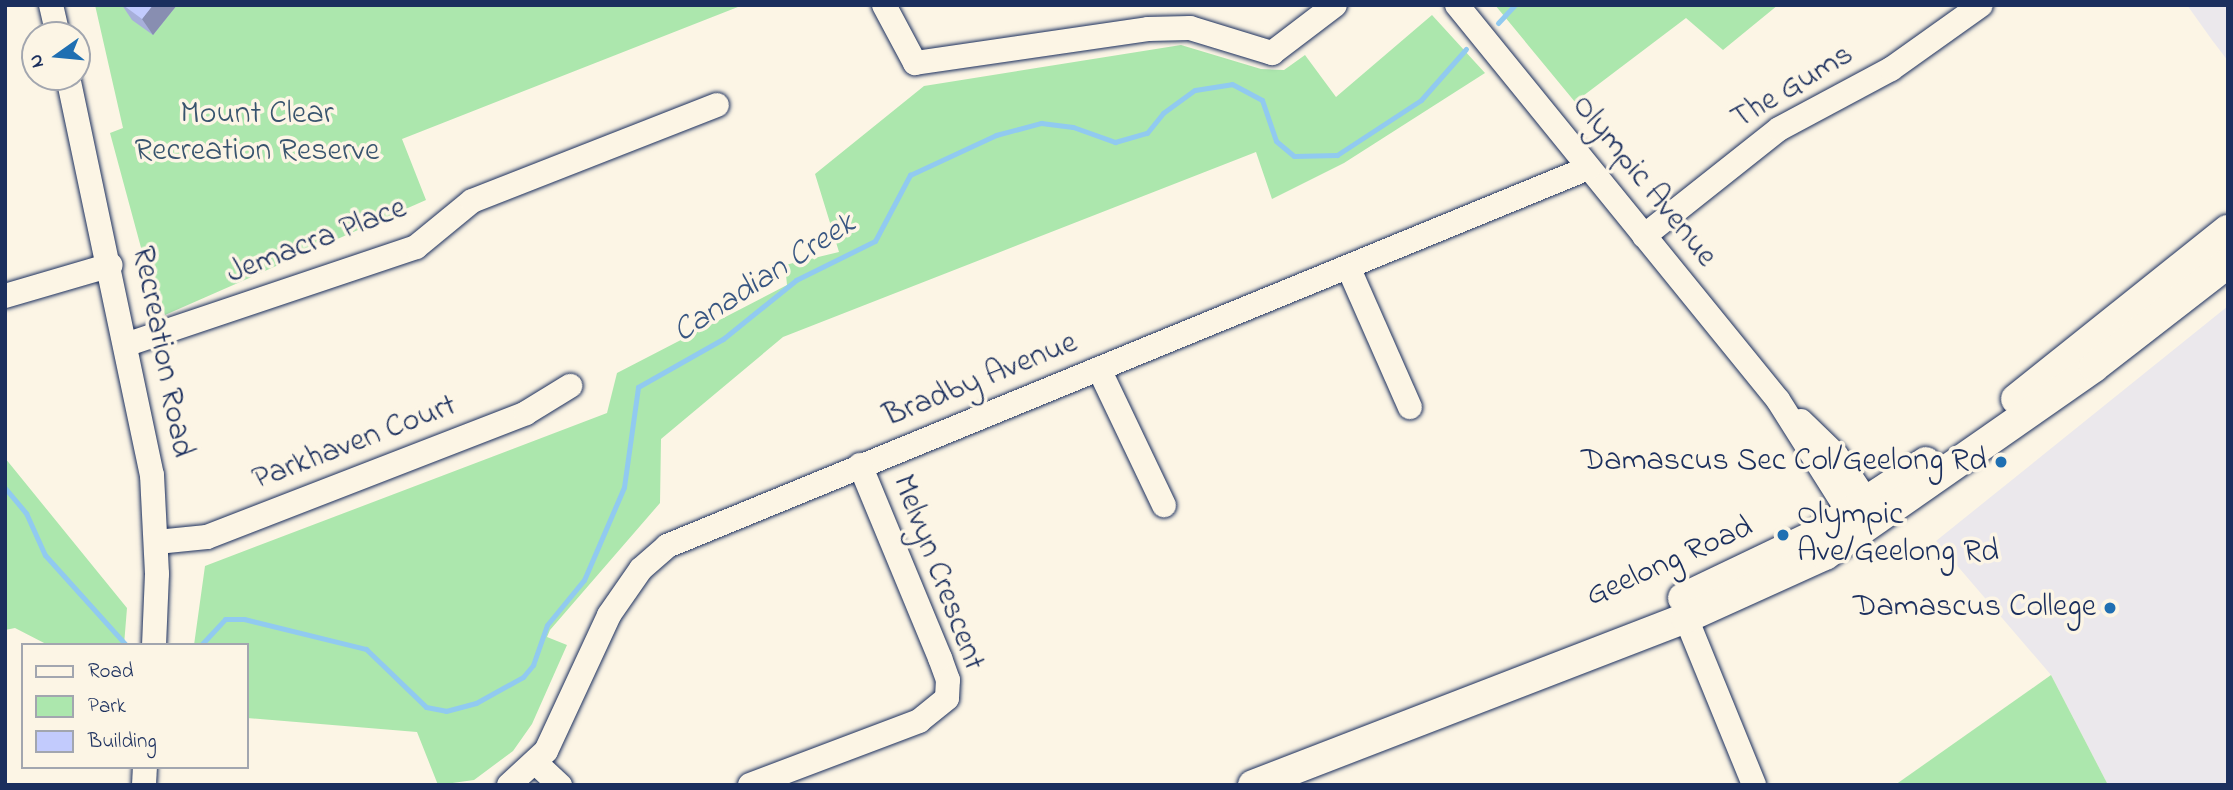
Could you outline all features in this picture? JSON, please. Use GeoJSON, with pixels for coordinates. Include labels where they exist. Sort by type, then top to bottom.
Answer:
{"type":"FeatureCollection","features":[{"type":"Feature","properties":{"kind":"main road","name":"Geelong Road"},"geometry":{"type":"LineString","coordinates":[[1254,785],[1682,609],[1825,555],[1863,515],[2005,407],[2228,230]]}},
{"type":"Feature","properties":{"kind":"main road","name":"Geelong Road"},"geometry":{"type":"LineString","coordinates":[[1863,515],[2094,368],[2228,263]]}},
{"type":"Feature","properties":{"kind":"street"},"geometry":{"type":"LineString","coordinates":[[888,14],[915,63],[1148,29],[1190,28],[1272,53],[1335,5]]}},
{"type":"Feature","properties":{"kind":"street","name":"Olympic Avenue"},"geometry":{"type":"LineString","coordinates":[[1457,5],[1777,400],[1863,515]]}},
{"type":"Feature","properties":{"kind":"street","name":"The Gums"},"geometry":{"type":"LineString","coordinates":[[1644,236],[1779,130],[1891,69],[1981,5]]}},
{"type":"Feature","properties":{"kind":"street","name":"Recreation Road"},"geometry":{"type":"LineString","coordinates":[[71,91],[111,265],[152,475],[156,542],[154,642]]}},
{"type":"Feature","properties":{"kind":"street","name":"Jemacra Place"},"geometry":{"type":"LineString","coordinates":[[125,345],[416,247],[472,201],[717,105]]}},
{"type":"Feature","properties":{"kind":"street","name":"Bradby Avenue"},"geometry":{"type":"LineString","coordinates":[[509,785],[536,763],[553,739],[609,615],[641,569],[667,546],[860,465],[1349,269],[1588,168]]}},
{"type":"Feature","properties":{"kind":"street"},"geometry":{"type":"LineString","coordinates":[[5,296],[111,265]]}},
{"type":"Feature","properties":{"kind":"street"},"geometry":{"type":"LineString","coordinates":[[1349,269],[1410,407]]}},
{"type":"Feature","properties":{"kind":"street"},"geometry":{"type":"LineString","coordinates":[[1100,369],[1164,505]]}},
{"type":"Feature","properties":{"kind":"street","name":"Parkhaven Court"},"geometry":{"type":"LineString","coordinates":[[156,542],[207,537],[526,413],[570,386]]}},
{"type":"Feature","properties":{"kind":"street","name":"Melvyn Crescent"},"geometry":{"type":"LineString","coordinates":[[750,785],[919,721],[947,698],[948,680],[940,658],[860,465]]}},
{"type":"Feature","properties":{"kind":"street"},"geometry":{"type":"LineString","coordinates":[[1682,609],[1754,785]]}},
{"type":"Feature","properties":{"kind":"street"},"geometry":{"type":"LineString","coordinates":[[536,763],[560,785]]}},
{"type":"Feature","properties":{"kind":"shaded area"},"geometry":{"type":"Polygon","coordinates":[[[2187,5],[2228,5],[2228,61],[2212,40],[2187,5]]]}},
{"type":"Feature","properties":{"kind":"shaded area","name":"Damascus College"},"geometry":{"type":"Polygon","coordinates":[[[2228,306],[2228,785],[2108,785],[2051,675],[1936,541],[2228,306]]]}},
{"type":"Feature","properties":{"kind":"green space","name":"Mount Clear Recreation Reserve"},"geometry":{"type":"Polygon","coordinates":[[[95,5],[743,5],[402,139],[426,200],[165,315],[159,291],[153,292],[110,133],[123,128],[95,5]]]}},
{"type":"Feature","properties":{"kind":"green space"},"geometry":{"type":"Polygon","coordinates":[[[1495,5],[1778,5],[1723,50],[1686,18],[1575,102],[1495,5]]]}},
{"type":"Feature","properties":{"kind":"green space"},"geometry":{"type":"Polygon","coordinates":[[[1432,15],[1485,73],[1344,163],[1272,199],[1256,152],[783,337],[661,439],[660,503],[550,630],[547,637],[567,645],[532,724],[513,751],[474,780],[438,785],[417,732],[248,718],[248,643],[194,643],[205,566],[607,413],[617,373],[787,285],[785,265],[839,252],[815,174],[924,86],[1181,45],[1261,69],[1284,70],[1305,55],[1336,97],[1432,15]]]}},
{"type":"Feature","properties":{"kind":"green space"},"geometry":{"type":"Polygon","coordinates":[[[5,458],[127,608],[124,643],[44,643],[15,628],[5,630],[5,458]]]}},
{"type":"Feature","properties":{"kind":"green space"},"geometry":{"type":"Polygon","coordinates":[[[2051,675],[2108,785],[1895,785],[2051,675]]]}},
{"type":"Feature","properties":{"kind":"building"},"geometry":{"type":"Polygon","coordinates":[[[123,5],[153,5],[142,19],[123,5]]]}},
{"type":"Feature","properties":{"kind":"waterway","name":"Canadian Creek"},"geometry":{"type":"LineString","coordinates":[[1498,23],[1515,5]]}},
{"type":"Feature","properties":{"kind":"waterway","name":"Canadian Creek"},"geometry":{"type":"LineString","coordinates":[[203,643],[225,619],[244,619],[366,649],[426,707],[446,711],[476,703],[523,677],[533,665],[547,625],[584,580],[624,487],[638,387],[723,339],[796,280],[875,241],[910,175],[996,135],[1041,123],[1073,127],[1115,142],[1147,133],[1163,113],[1195,90],[1232,84],[1262,100],[1276,141],[1294,156],[1337,155],[1421,100],[1466,49]]}},
{"type":"Feature","properties":{"kind":"waterway","name":"Canadian Creek"},"geometry":{"type":"LineString","coordinates":[[5,488],[26,513],[45,555],[124,643]]}},
{"type":"Feature","properties":{"kind":"place","name":"Damascus Sec Col/Geelong Rd"},"geometry":{"type":"Point","coordinates":[2001,462]}},
{"type":"Feature","properties":{"kind":"place","name":"Olympic Ave/Geelong Rd"},"geometry":{"type":"Point","coordinates":[1783,535]}},
{"type":"Feature","properties":{"kind":"place","name":"Damascus College"},"geometry":{"type":"Point","coordinates":[2110,608]}}]}
